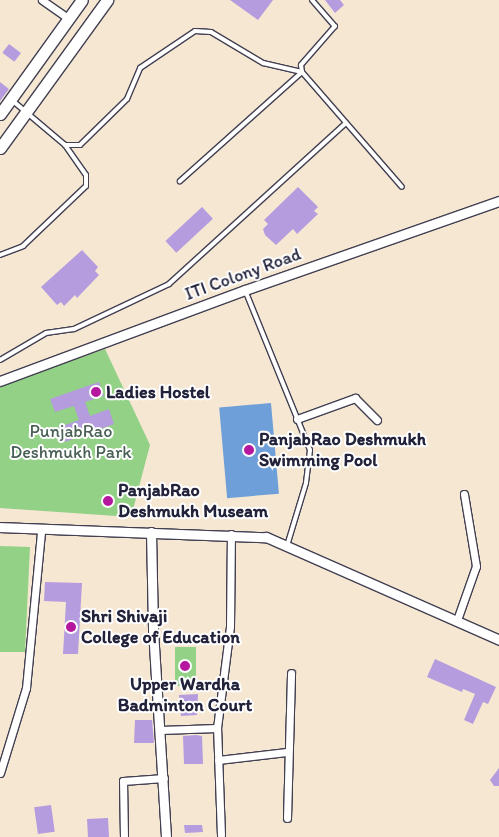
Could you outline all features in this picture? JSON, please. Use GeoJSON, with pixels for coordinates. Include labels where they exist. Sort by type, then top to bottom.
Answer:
{"type":"FeatureCollection","features":[{"type":"Feature","properties":{"kind":"main road"},"geometry":{"type":"LineString","coordinates":[[0,114],[82,0]]}},
{"type":"Feature","properties":{"kind":"main road"},"geometry":{"type":"LineString","coordinates":[[0,148],[28,113],[107,0]]}},
{"type":"Feature","properties":{"kind":"street"},"geometry":{"type":"LineString","coordinates":[[42,0],[68,19]]}},
{"type":"Feature","properties":{"kind":"street","name":"ITI Colony Road"},"geometry":{"type":"LineString","coordinates":[[0,381],[244,290],[499,201]]}},
{"type":"Feature","properties":{"kind":"street"},"geometry":{"type":"LineString","coordinates":[[297,419],[355,398],[361,401],[377,420]]}},
{"type":"Feature","properties":{"kind":"street"},"geometry":{"type":"LineString","coordinates":[[456,620],[476,566],[464,494]]}},
{"type":"Feature","properties":{"kind":"street"},"geometry":{"type":"LineString","coordinates":[[0,527],[41,531],[231,534],[266,537],[499,640]]}},
{"type":"Feature","properties":{"kind":"street"},"geometry":{"type":"LineString","coordinates":[[0,773],[26,688],[41,531]]}},
{"type":"Feature","properties":{"kind":"street"},"geometry":{"type":"LineString","coordinates":[[151,532],[166,837]]}},
{"type":"Feature","properties":{"kind":"street"},"geometry":{"type":"LineString","coordinates":[[222,835],[217,728],[230,626],[231,534]]}},
{"type":"Feature","properties":{"kind":"street"},"geometry":{"type":"LineString","coordinates":[[287,818],[287,752],[291,673]]}},
{"type":"Feature","properties":{"kind":"street"},"geometry":{"type":"LineString","coordinates":[[160,730],[217,728]]}},
{"type":"Feature","properties":{"kind":"street"},"geometry":{"type":"LineString","coordinates":[[218,760],[287,752]]}},
{"type":"Feature","properties":{"kind":"street"},"geometry":{"type":"LineString","coordinates":[[124,837],[123,781],[164,778]]}},
{"type":"Feature","properties":{"kind":"lane"},"geometry":{"type":"LineString","coordinates":[[312,0],[335,22],[335,26],[301,65],[302,72],[402,187]]}},
{"type":"Feature","properties":{"kind":"lane"},"geometry":{"type":"LineString","coordinates":[[64,145],[80,146],[127,100],[140,68],[195,31],[211,32],[257,61],[302,72]]}},
{"type":"Feature","properties":{"kind":"lane"},"geometry":{"type":"LineString","coordinates":[[180,180],[302,72]]}},
{"type":"Feature","properties":{"kind":"lane"},"geometry":{"type":"LineString","coordinates":[[0,255],[23,246],[86,186],[86,174],[64,145],[11,100]]}},
{"type":"Feature","properties":{"kind":"lane"},"geometry":{"type":"LineString","coordinates":[[0,360],[46,333],[74,329],[169,284],[346,123]]}},
{"type":"Feature","properties":{"kind":"lane"},"geometry":{"type":"LineString","coordinates":[[244,290],[310,450],[306,483],[287,546]]}},
{"type":"Feature","properties":{"kind":"green space","name":"PunjabRao Deshmukh Park"},"geometry":{"type":"Polygon","coordinates":[[[105,349],[150,445],[131,517],[0,508],[0,386],[105,349]]]}},
{"type":"Feature","properties":{"kind":"green space"},"geometry":{"type":"Polygon","coordinates":[[[0,546],[30,547],[25,652],[0,652],[0,546]]]}},
{"type":"Feature","properties":{"kind":"green space","name":"Upper Wardha Badminton Court"},"geometry":{"type":"Polygon","coordinates":[[[175,647],[196,647],[196,686],[175,686],[175,647]]]}},
{"type":"Feature","properties":{"kind":"water","name":"PanjabRao Deshmukh Swimming Pool"},"geometry":{"type":"Polygon","coordinates":[[[271,403],[279,494],[227,498],[219,408],[271,403]]]}},
{"type":"Feature","properties":{"kind":"building"},"geometry":{"type":"Polygon","coordinates":[[[230,0],[273,0],[258,20],[230,0]]]}},
{"type":"Feature","properties":{"kind":"building"},"geometry":{"type":"Polygon","coordinates":[[[325,0],[340,0],[344,5],[335,13],[325,0]]]}},
{"type":"Feature","properties":{"kind":"building"},"geometry":{"type":"Polygon","coordinates":[[[9,44],[21,53],[14,62],[2,53],[9,44]]]}},
{"type":"Feature","properties":{"kind":"building"},"geometry":{"type":"Polygon","coordinates":[[[0,82],[9,89],[0,101],[0,82]]]}},
{"type":"Feature","properties":{"kind":"building"},"geometry":{"type":"Polygon","coordinates":[[[298,187],[318,207],[314,211],[318,214],[297,234],[293,229],[276,245],[265,235],[263,229],[268,224],[264,220],[298,187]]]}},
{"type":"Feature","properties":{"kind":"building"},"geometry":{"type":"Polygon","coordinates":[[[202,207],[213,219],[176,253],[165,241],[202,207]]]}},
{"type":"Feature","properties":{"kind":"building"},"geometry":{"type":"Polygon","coordinates":[[[82,250],[98,267],[95,271],[99,275],[77,298],[75,295],[64,306],[61,302],[57,305],[41,287],[82,250]]]}},
{"type":"Feature","properties":{"kind":"building"},"geometry":{"type":"Polygon","coordinates":[[[99,382],[104,396],[85,402],[90,416],[109,409],[114,424],[65,442],[60,427],[79,420],[74,406],[55,412],[50,399],[99,382]]]}},
{"type":"Feature","properties":{"kind":"building"},"geometry":{"type":"Polygon","coordinates":[[[45,582],[82,583],[78,654],[63,654],[66,602],[44,601],[45,582]]]}},
{"type":"Feature","properties":{"kind":"building"},"geometry":{"type":"Polygon","coordinates":[[[435,659],[496,687],[488,704],[483,702],[473,724],[464,720],[475,694],[463,689],[462,692],[427,677],[435,659]]]}},
{"type":"Feature","properties":{"kind":"building"},"geometry":{"type":"Polygon","coordinates":[[[198,694],[197,715],[181,716],[179,695],[198,694]]]}},
{"type":"Feature","properties":{"kind":"building"},"geometry":{"type":"Polygon","coordinates":[[[135,720],[152,720],[154,743],[134,743],[135,720]]]}},
{"type":"Feature","properties":{"kind":"building"},"geometry":{"type":"Polygon","coordinates":[[[183,736],[202,736],[203,764],[184,764],[183,736]]]}},
{"type":"Feature","properties":{"kind":"building"},"geometry":{"type":"Polygon","coordinates":[[[499,768],[499,786],[494,786],[490,780],[499,768]]]}},
{"type":"Feature","properties":{"kind":"building"},"geometry":{"type":"Polygon","coordinates":[[[51,805],[55,832],[38,834],[34,807],[51,805]]]}},
{"type":"Feature","properties":{"kind":"building"},"geometry":{"type":"Polygon","coordinates":[[[108,818],[109,837],[88,837],[87,819],[108,818]]]}},
{"type":"Feature","properties":{"kind":"building"},"geometry":{"type":"Polygon","coordinates":[[[184,825],[202,825],[203,832],[185,833],[184,825]]]}},
{"type":"Feature","properties":{"kind":"place","name":"Ladies Hostel"},"geometry":{"type":"Point","coordinates":[96,392]}},
{"type":"Feature","properties":{"kind":"place","name":"PanjabRao Deshmukh Swimming Pool"},"geometry":{"type":"Point","coordinates":[249,450]}},
{"type":"Feature","properties":{"kind":"place","name":"PanjabRao Deshmukh Museam"},"geometry":{"type":"Point","coordinates":[108,501]}},
{"type":"Feature","properties":{"kind":"place","name":"Shri Shivaji College of Education"},"geometry":{"type":"Point","coordinates":[71,627]}},
{"type":"Feature","properties":{"kind":"place","name":"Upper Wardha Badminton Court"},"geometry":{"type":"Point","coordinates":[185,666]}}]}
